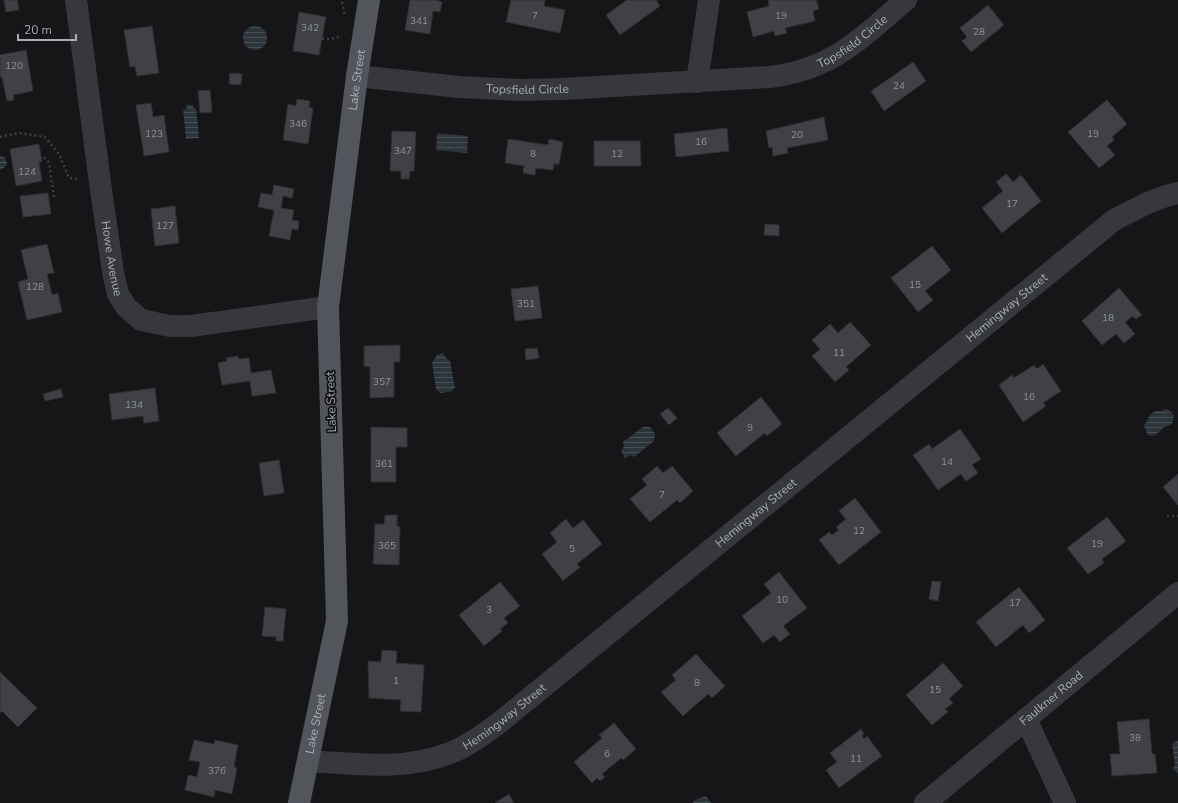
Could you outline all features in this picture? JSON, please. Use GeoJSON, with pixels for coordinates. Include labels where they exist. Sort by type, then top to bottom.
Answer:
{"type":"FeatureCollection","features":[{"type":"Feature","properties":{"kind":"main road","name":"Lake Street"},"geometry":{"type":"LineString","coordinates":[[299,803],[337,621],[328,307],[357,76],[369,0]]}},
{"type":"Feature","properties":{"kind":"street","name":"Howe Avenue"},"geometry":{"type":"LineString","coordinates":[[76,0],[111,261],[118,294],[123,304],[141,320],[170,326],[191,326],[328,307]]}},
{"type":"Feature","properties":{"kind":"street"},"geometry":{"type":"LineString","coordinates":[[697,82],[709,0]]}},
{"type":"Feature","properties":{"kind":"street","name":"Topsfield Circle"},"geometry":{"type":"LineString","coordinates":[[357,76],[459,87],[520,90],[774,77],[797,72],[821,63],[846,49],[906,0]]}},
{"type":"Feature","properties":{"kind":"street","name":"Hemingway Street"},"geometry":{"type":"LineString","coordinates":[[308,761],[368,765],[394,765],[421,761],[450,753],[474,741],[506,718],[1114,220],[1140,207],[1171,194],[1178,193]]}},
{"type":"Feature","properties":{"kind":"street","name":"Faulkner Road"},"geometry":{"type":"LineString","coordinates":[[925,803],[1178,593]]}},
{"type":"Feature","properties":{"kind":"street"},"geometry":{"type":"LineString","coordinates":[[1026,719],[1065,803]]}},
{"type":"Feature","properties":{"kind":"path"},"geometry":{"type":"LineString","coordinates":[[322,39],[330,40],[344,35]]}},
{"type":"Feature","properties":{"kind":"path"},"geometry":{"type":"LineString","coordinates":[[0,138],[19,133],[45,137],[59,154],[69,178],[100,181]]}},
{"type":"Feature","properties":{"kind":"path"},"geometry":{"type":"LineString","coordinates":[[44,158],[47,159],[54,197]]}},
{"type":"Feature","properties":{"kind":"path"},"geometry":{"type":"LineString","coordinates":[[1167,516],[1178,516]]}},
{"type":"Feature","properties":{"kind":"shaded area"},"geometry":{"type":"Polygon","coordinates":[[[255,26],[264,29],[267,38],[264,47],[255,50],[246,47],[243,38],[246,29],[255,26]]]}},
{"type":"Feature","properties":{"kind":"shaded area"},"geometry":{"type":"Polygon","coordinates":[[[186,105],[193,105],[193,108],[196,108],[199,138],[186,139],[183,110],[187,109],[186,105]]]}},
{"type":"Feature","properties":{"kind":"shaded area"},"geometry":{"type":"Polygon","coordinates":[[[437,133],[468,136],[467,153],[436,150],[437,133]]]}},
{"type":"Feature","properties":{"kind":"shaded area"},"geometry":{"type":"Polygon","coordinates":[[[0,156],[4,157],[7,163],[5,167],[0,170],[0,156]]]}},
{"type":"Feature","properties":{"kind":"shaded area"},"geometry":{"type":"Polygon","coordinates":[[[444,353],[444,356],[450,361],[455,388],[452,389],[453,391],[440,393],[436,389],[432,363],[436,355],[444,353]]]}},
{"type":"Feature","properties":{"kind":"shaded area"},"geometry":{"type":"Polygon","coordinates":[[[1165,409],[1169,410],[1174,415],[1172,424],[1164,427],[1155,435],[1148,435],[1144,426],[1150,415],[1155,411],[1165,409]]]}},
{"type":"Feature","properties":{"kind":"shaded area"},"geometry":{"type":"Polygon","coordinates":[[[643,427],[650,427],[655,434],[654,441],[634,457],[630,455],[625,458],[621,451],[624,447],[623,442],[643,427]]]}},
{"type":"Feature","properties":{"kind":"shaded area"},"geometry":{"type":"Polygon","coordinates":[[[1178,740],[1178,773],[1173,769],[1175,764],[1172,744],[1178,740]]]}},
{"type":"Feature","properties":{"kind":"shaded area"},"geometry":{"type":"Polygon","coordinates":[[[706,796],[711,803],[693,803],[695,800],[706,796]]]}},
{"type":"Feature","properties":{"kind":"building"},"geometry":{"type":"Polygon","coordinates":[[[4,0],[17,0],[19,10],[6,12],[4,0]]]}},
{"type":"Feature","properties":{"kind":"building"},"geometry":{"type":"Polygon","coordinates":[[[410,0],[436,0],[442,2],[440,12],[433,11],[430,34],[405,30],[410,0]]]}},
{"type":"Feature","properties":{"kind":"building"},"geometry":{"type":"Polygon","coordinates":[[[511,0],[545,0],[544,6],[565,10],[560,33],[506,22],[511,0]]]}},
{"type":"Feature","properties":{"kind":"building"},"geometry":{"type":"Polygon","coordinates":[[[627,0],[656,0],[660,6],[620,35],[606,15],[627,0]]]}},
{"type":"Feature","properties":{"kind":"building"},"geometry":{"type":"Polygon","coordinates":[[[768,0],[816,0],[819,9],[813,11],[815,21],[785,28],[787,33],[775,36],[774,31],[753,37],[747,12],[769,6],[768,0]]]}},
{"type":"Feature","properties":{"kind":"building"},"geometry":{"type":"Polygon","coordinates":[[[988,5],[1004,25],[971,52],[962,41],[967,37],[960,28],[988,5]]]}},
{"type":"Feature","properties":{"kind":"building"},"geometry":{"type":"Polygon","coordinates":[[[299,12],[326,17],[319,55],[293,51],[299,12]]]}},
{"type":"Feature","properties":{"kind":"building"},"geometry":{"type":"Polygon","coordinates":[[[152,26],[159,73],[137,76],[135,66],[130,67],[124,30],[152,26]]]}},
{"type":"Feature","properties":{"kind":"building"},"geometry":{"type":"Polygon","coordinates":[[[26,50],[33,91],[13,95],[14,100],[7,101],[2,77],[0,77],[0,55],[26,50]]]}},
{"type":"Feature","properties":{"kind":"building"},"geometry":{"type":"Polygon","coordinates":[[[913,62],[926,81],[884,111],[871,91],[913,62]]]}},
{"type":"Feature","properties":{"kind":"building"},"geometry":{"type":"Polygon","coordinates":[[[230,73],[242,74],[241,85],[229,84],[230,73]]]}},
{"type":"Feature","properties":{"kind":"building"},"geometry":{"type":"Polygon","coordinates":[[[210,90],[212,112],[200,113],[198,91],[210,90]]]}},
{"type":"Feature","properties":{"kind":"building"},"geometry":{"type":"Polygon","coordinates":[[[297,99],[310,101],[309,107],[313,108],[308,144],[283,140],[288,104],[296,106],[297,99]]]}},
{"type":"Feature","properties":{"kind":"building"},"geometry":{"type":"Polygon","coordinates":[[[1107,100],[1127,124],[1112,137],[1114,140],[1107,146],[1115,155],[1099,168],[1068,132],[1107,100]]]}},
{"type":"Feature","properties":{"kind":"building"},"geometry":{"type":"Polygon","coordinates":[[[151,103],[153,117],[164,115],[169,152],[144,156],[136,105],[151,103]]]}},
{"type":"Feature","properties":{"kind":"building"},"geometry":{"type":"Polygon","coordinates":[[[824,117],[828,140],[787,148],[788,153],[773,156],[772,147],[769,148],[766,131],[824,117]]]}},
{"type":"Feature","properties":{"kind":"building"},"geometry":{"type":"Polygon","coordinates":[[[727,128],[729,151],[676,157],[674,134],[727,128]]]}},
{"type":"Feature","properties":{"kind":"building"},"geometry":{"type":"Polygon","coordinates":[[[392,131],[416,132],[414,171],[410,171],[409,179],[401,179],[401,171],[390,171],[392,131]]]}},
{"type":"Feature","properties":{"kind":"building"},"geometry":{"type":"Polygon","coordinates":[[[508,139],[548,145],[549,139],[563,142],[559,164],[554,164],[553,170],[536,168],[535,175],[523,173],[524,166],[505,163],[508,139]]]}},
{"type":"Feature","properties":{"kind":"building"},"geometry":{"type":"Polygon","coordinates":[[[594,141],[640,141],[641,166],[594,166],[594,141]]]}},
{"type":"Feature","properties":{"kind":"building"},"geometry":{"type":"Polygon","coordinates":[[[39,144],[42,162],[39,162],[42,181],[16,186],[10,149],[39,144]]]}},
{"type":"Feature","properties":{"kind":"building"},"geometry":{"type":"Polygon","coordinates":[[[1006,174],[1013,182],[1021,175],[1041,201],[1002,233],[982,208],[1003,191],[996,182],[1006,174]]]}},
{"type":"Feature","properties":{"kind":"building"},"geometry":{"type":"Polygon","coordinates":[[[274,185],[294,189],[292,198],[283,196],[281,208],[294,210],[292,220],[299,221],[298,230],[292,229],[290,240],[269,236],[274,210],[258,207],[261,193],[272,195],[274,185]]]}},
{"type":"Feature","properties":{"kind":"building"},"geometry":{"type":"Polygon","coordinates":[[[48,193],[51,214],[23,217],[20,196],[48,193]]]}},
{"type":"Feature","properties":{"kind":"building"},"geometry":{"type":"Polygon","coordinates":[[[175,206],[179,243],[155,246],[151,209],[175,206]]]}},
{"type":"Feature","properties":{"kind":"building"},"geometry":{"type":"Polygon","coordinates":[[[765,224],[779,225],[779,236],[764,235],[765,224]]]}},
{"type":"Feature","properties":{"kind":"building"},"geometry":{"type":"Polygon","coordinates":[[[47,244],[54,273],[47,274],[52,295],[58,293],[62,312],[27,320],[18,282],[28,279],[21,250],[47,244]]]}},
{"type":"Feature","properties":{"kind":"building"},"geometry":{"type":"Polygon","coordinates":[[[932,246],[951,270],[925,291],[933,300],[918,312],[891,278],[932,246]]]}},
{"type":"Feature","properties":{"kind":"building"},"geometry":{"type":"Polygon","coordinates":[[[538,286],[542,318],[515,321],[511,289],[538,286]]]}},
{"type":"Feature","properties":{"kind":"building"},"geometry":{"type":"Polygon","coordinates":[[[1119,288],[1142,315],[1136,319],[1133,316],[1125,322],[1135,334],[1124,343],[1116,334],[1102,345],[1082,321],[1119,288]]]}},
{"type":"Feature","properties":{"kind":"building"},"geometry":{"type":"Polygon","coordinates":[[[850,322],[871,345],[846,367],[849,370],[835,382],[812,356],[820,349],[812,340],[830,324],[838,333],[850,322]]]}},
{"type":"Feature","properties":{"kind":"building"},"geometry":{"type":"Polygon","coordinates":[[[400,345],[400,362],[394,362],[394,397],[370,398],[370,367],[364,366],[364,346],[400,345]]]}},
{"type":"Feature","properties":{"kind":"building"},"geometry":{"type":"Polygon","coordinates":[[[537,348],[539,358],[526,360],[525,349],[537,348]]]}},
{"type":"Feature","properties":{"kind":"building"},"geometry":{"type":"Polygon","coordinates":[[[238,356],[239,359],[249,358],[251,373],[271,370],[276,393],[252,396],[250,381],[222,385],[218,363],[227,361],[226,358],[238,356]]]}},
{"type":"Feature","properties":{"kind":"building"},"geometry":{"type":"Polygon","coordinates":[[[1043,364],[1061,391],[1043,403],[1046,406],[1023,422],[999,385],[1012,375],[1014,378],[1034,365],[1037,369],[1043,364]]]}},
{"type":"Feature","properties":{"kind":"building"},"geometry":{"type":"Polygon","coordinates":[[[155,388],[159,421],[144,423],[143,416],[112,420],[109,394],[155,388]]]}},
{"type":"Feature","properties":{"kind":"building"},"geometry":{"type":"Polygon","coordinates":[[[61,389],[63,397],[45,401],[43,394],[61,389]]]}},
{"type":"Feature","properties":{"kind":"building"},"geometry":{"type":"Polygon","coordinates":[[[761,397],[782,424],[767,436],[765,433],[736,456],[717,433],[761,397]]]}},
{"type":"Feature","properties":{"kind":"building"},"geometry":{"type":"Polygon","coordinates":[[[668,408],[677,418],[669,425],[660,414],[668,408]]]}},
{"type":"Feature","properties":{"kind":"building"},"geometry":{"type":"Polygon","coordinates":[[[371,427],[407,428],[407,447],[396,447],[396,482],[371,482],[371,427]]]}},
{"type":"Feature","properties":{"kind":"building"},"geometry":{"type":"Polygon","coordinates":[[[960,429],[981,459],[972,465],[978,473],[966,481],[961,474],[938,490],[913,455],[929,444],[932,449],[960,429]]]}},
{"type":"Feature","properties":{"kind":"building"},"geometry":{"type":"Polygon","coordinates":[[[279,460],[284,493],[264,496],[259,463],[279,460]]]}},
{"type":"Feature","properties":{"kind":"building"},"geometry":{"type":"Polygon","coordinates":[[[657,466],[663,473],[672,466],[693,491],[680,503],[677,500],[650,522],[630,499],[647,485],[642,479],[657,466]]]}},
{"type":"Feature","properties":{"kind":"building"},"geometry":{"type":"Polygon","coordinates":[[[1178,474],[1178,505],[1163,487],[1178,474]]]}},
{"type":"Feature","properties":{"kind":"building"},"geometry":{"type":"Polygon","coordinates":[[[855,498],[881,532],[839,565],[819,540],[829,532],[832,535],[839,530],[836,527],[846,519],[839,511],[855,498]]]}},
{"type":"Feature","properties":{"kind":"building"},"geometry":{"type":"Polygon","coordinates":[[[385,515],[397,515],[397,526],[400,527],[399,565],[373,564],[375,524],[384,524],[385,515]]]}},
{"type":"Feature","properties":{"kind":"building"},"geometry":{"type":"Polygon","coordinates":[[[1107,517],[1126,541],[1102,559],[1104,563],[1088,574],[1067,548],[1107,517]]]}},
{"type":"Feature","properties":{"kind":"building"},"geometry":{"type":"Polygon","coordinates":[[[566,519],[573,528],[583,520],[602,544],[577,564],[580,567],[563,581],[542,554],[557,542],[550,533],[566,519]]]}},
{"type":"Feature","properties":{"kind":"building"},"geometry":{"type":"Polygon","coordinates":[[[779,572],[807,608],[783,626],[790,634],[780,642],[774,635],[763,643],[742,616],[771,593],[764,584],[779,572]]]}},
{"type":"Feature","properties":{"kind":"building"},"geometry":{"type":"Polygon","coordinates":[[[932,581],[941,582],[938,601],[929,599],[932,581]]]}},
{"type":"Feature","properties":{"kind":"building"},"geometry":{"type":"Polygon","coordinates":[[[500,582],[520,606],[504,618],[508,623],[500,629],[502,631],[484,646],[459,615],[500,582]]]}},
{"type":"Feature","properties":{"kind":"building"},"geometry":{"type":"Polygon","coordinates":[[[1019,587],[1045,620],[1029,633],[1023,625],[996,647],[976,622],[1019,587]]]}},
{"type":"Feature","properties":{"kind":"building"},"geometry":{"type":"Polygon","coordinates":[[[265,607],[286,609],[283,641],[276,641],[276,637],[262,636],[265,607]]]}},
{"type":"Feature","properties":{"kind":"building"},"geometry":{"type":"Polygon","coordinates":[[[382,650],[397,651],[396,663],[424,665],[421,712],[400,711],[401,700],[369,698],[368,661],[381,662],[382,650]]]}},
{"type":"Feature","properties":{"kind":"building"},"geometry":{"type":"Polygon","coordinates":[[[696,654],[725,686],[712,698],[708,694],[683,716],[661,692],[676,680],[672,675],[696,654]]]}},
{"type":"Feature","properties":{"kind":"building"},"geometry":{"type":"Polygon","coordinates":[[[943,663],[963,686],[949,699],[953,703],[945,709],[948,712],[932,725],[906,695],[943,663]]]}},
{"type":"Feature","properties":{"kind":"building"},"geometry":{"type":"Polygon","coordinates":[[[0,672],[37,708],[18,727],[2,711],[0,713],[0,672]]]}},
{"type":"Feature","properties":{"kind":"building"},"geometry":{"type":"Polygon","coordinates":[[[1149,719],[1152,754],[1155,754],[1157,773],[1112,776],[1110,754],[1120,754],[1117,722],[1149,719]]]}},
{"type":"Feature","properties":{"kind":"building"},"geometry":{"type":"Polygon","coordinates":[[[614,723],[636,749],[623,760],[621,758],[602,774],[605,777],[600,781],[597,778],[592,783],[574,762],[602,738],[599,735],[614,723]]]}},
{"type":"Feature","properties":{"kind":"building"},"geometry":{"type":"Polygon","coordinates":[[[861,729],[864,734],[862,736],[864,739],[867,736],[882,756],[839,788],[826,770],[837,762],[830,753],[861,729]]]}},
{"type":"Feature","properties":{"kind":"building"},"geometry":{"type":"Polygon","coordinates":[[[194,740],[214,744],[215,740],[238,745],[234,767],[237,768],[232,794],[215,790],[214,797],[185,790],[188,775],[197,777],[200,762],[189,760],[194,740]]]}},
{"type":"Feature","properties":{"kind":"building"},"geometry":{"type":"Polygon","coordinates":[[[509,794],[514,803],[495,803],[509,794]]]}}]}
